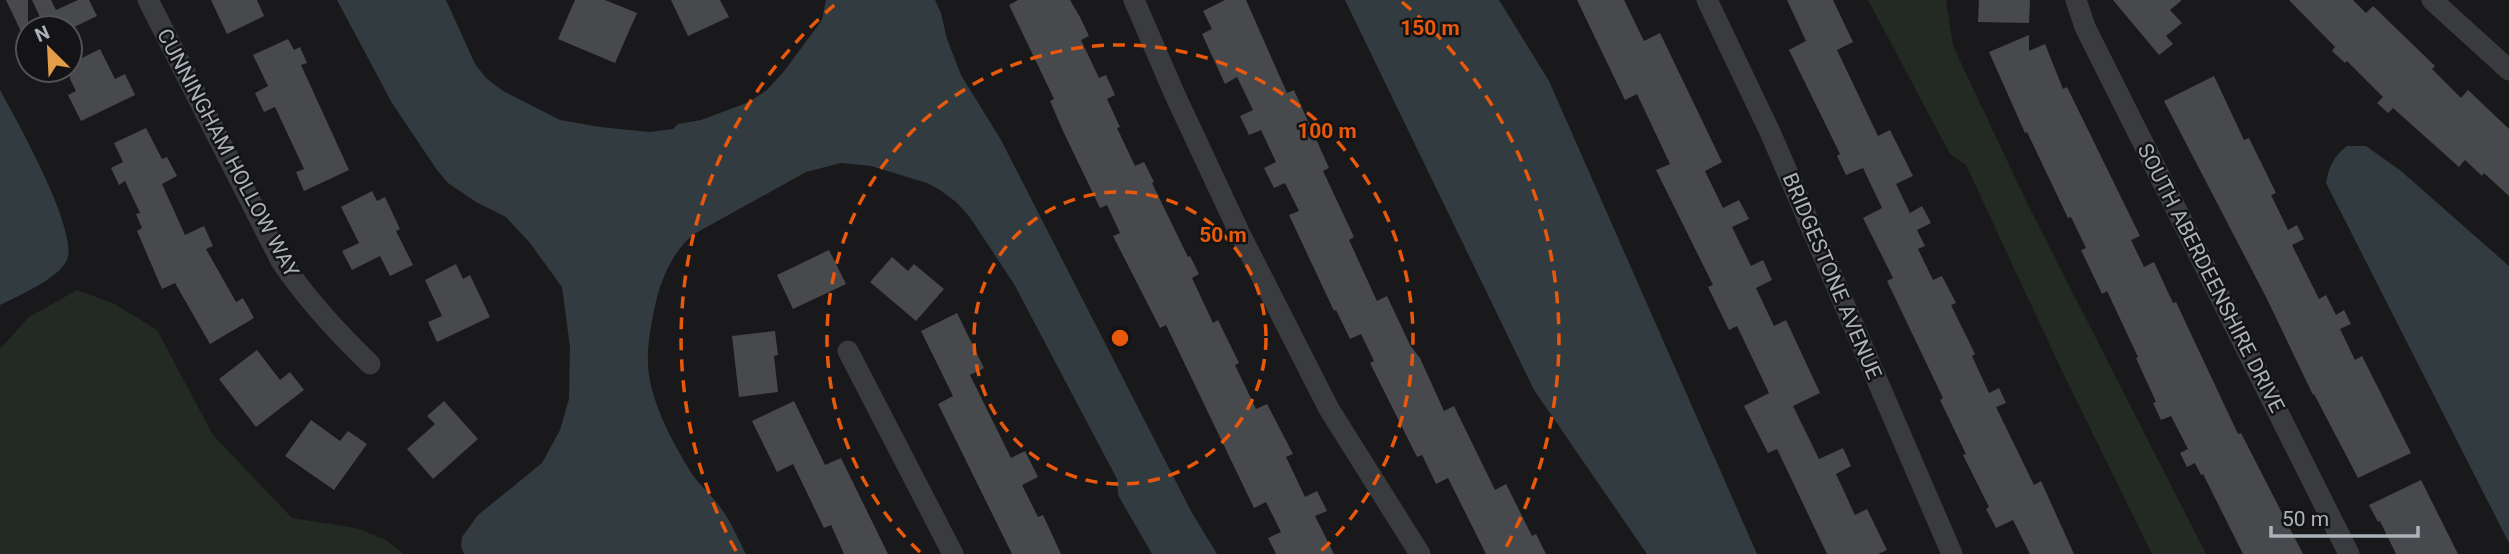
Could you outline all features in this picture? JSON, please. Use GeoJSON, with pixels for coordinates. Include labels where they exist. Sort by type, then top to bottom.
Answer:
{"type":"FeatureCollection","features":[{"type":"Feature","properties":{"kind":"street","name":"CUNNINGHAM HOLLOW WAY"},"geometry":{"type":"LineString","coordinates":[[148,0],[281,261],[301,292],[325,320],[370,364]]}},
{"type":"Feature","properties":{"kind":"street"},"geometry":{"type":"LineString","coordinates":[[1134,0],[1175,96],[1240,234],[1329,409],[1420,554]]}},
{"type":"Feature","properties":{"kind":"street","name":"BRIDGESTONE AVENUE"},"geometry":{"type":"LineString","coordinates":[[1707,0],[1770,132],[1952,554]]}},
{"type":"Feature","properties":{"kind":"street","name":"SOUTH ABERDEENSHIRE DRIVE"},"geometry":{"type":"LineString","coordinates":[[2076,0],[2085,27],[2349,554]]}},
{"type":"Feature","properties":{"kind":"street"},"geometry":{"type":"LineString","coordinates":[[2432,0],[2509,70]]}},
{"type":"Feature","properties":{"kind":"street"},"geometry":{"type":"LineString","coordinates":[[848,351],[953,554]]}},
{"type":"Feature","properties":{"kind":"shaded area"},"geometry":{"type":"Polygon","coordinates":[[[337,0],[446,0],[475,64],[486,78],[503,91],[560,120],[649,132],[673,129],[678,124],[701,120],[749,102],[767,90],[822,20],[826,0],[935,0],[961,75],[1001,140],[1192,513],[1217,554],[1152,554],[1118,495],[1117,479],[1014,284],[969,216],[956,202],[927,183],[871,166],[841,163],[806,172],[696,233],[681,247],[669,265],[655,306],[648,365],[658,408],[670,436],[692,474],[724,512],[746,554],[464,554],[462,537],[478,515],[542,463],[560,430],[569,399],[570,347],[562,287],[530,243],[506,217],[476,202],[448,183],[437,170],[392,103],[337,0]]]}},
{"type":"Feature","properties":{"kind":"shaded area"},"geometry":{"type":"Polygon","coordinates":[[[1345,0],[1499,0],[1549,81],[1757,554],[1647,554],[1534,390],[1345,0]]]}},
{"type":"Feature","properties":{"kind":"shaded area"},"geometry":{"type":"Polygon","coordinates":[[[1868,0],[1946,0],[1953,46],[2028,205],[2206,554],[2152,554],[2062,371],[1966,165],[1950,154],[1868,0]]]}},
{"type":"Feature","properties":{"kind":"shaded area"},"geometry":{"type":"Polygon","coordinates":[[[0,90],[44,175],[64,225],[68,246],[67,260],[55,274],[0,305],[0,90]]]}},
{"type":"Feature","properties":{"kind":"shaded area"},"geometry":{"type":"Polygon","coordinates":[[[2347,146],[2366,146],[2401,171],[2509,266],[2509,543],[2326,183],[2333,162],[2347,146]]]}},
{"type":"Feature","properties":{"kind":"shaded area"},"geometry":{"type":"Polygon","coordinates":[[[77,290],[115,304],[157,330],[213,435],[292,518],[356,528],[386,540],[404,554],[0,554],[0,349],[29,317],[77,290]]]}},
{"type":"Feature","properties":{"kind":"building"},"geometry":{"type":"Polygon","coordinates":[[[6,0],[28,0],[28,14],[14,14],[14,17],[6,0]]]}},
{"type":"Feature","properties":{"kind":"building"},"geometry":{"type":"Polygon","coordinates":[[[32,0],[51,0],[56,10],[78,0],[89,0],[97,16],[84,22],[84,14],[38,14],[32,0]]]}},
{"type":"Feature","properties":{"kind":"building"},"geometry":{"type":"Polygon","coordinates":[[[211,0],[257,0],[264,16],[227,34],[211,0]]]}},
{"type":"Feature","properties":{"kind":"building"},"geometry":{"type":"Polygon","coordinates":[[[575,0],[605,0],[637,13],[615,63],[558,39],[575,0]]]}},
{"type":"Feature","properties":{"kind":"building"},"geometry":{"type":"Polygon","coordinates":[[[671,0],[720,0],[729,17],[688,36],[671,0]]]}},
{"type":"Feature","properties":{"kind":"building"},"geometry":{"type":"Polygon","coordinates":[[[1018,0],[1070,0],[1080,17],[1089,36],[1081,40],[1099,78],[1106,75],[1115,95],[1107,99],[1120,127],[1117,128],[1135,166],[1144,162],[1154,182],[1152,183],[1188,257],[1190,256],[1199,274],[1192,278],[1213,323],[1218,320],[1239,363],[1235,365],[1256,409],[1267,404],[1293,454],[1286,457],[1305,497],[1317,491],[1327,511],[1315,516],[1334,554],[1276,554],[1268,538],[1281,532],[1266,502],[1254,508],[1166,325],[1160,328],[1113,236],[1120,233],[1107,205],[1100,208],[1063,131],[1050,101],[1054,99],[1009,5],[1018,0]]]}},
{"type":"Feature","properties":{"kind":"building"},"geometry":{"type":"Polygon","coordinates":[[[1225,0],[1246,0],[1287,93],[1294,90],[1329,168],[1323,171],[1354,237],[1349,240],[1377,301],[1387,296],[1444,411],[1454,406],[1495,490],[1506,484],[1532,536],[1536,534],[1546,554],[1486,554],[1448,478],[1436,484],[1422,455],[1417,457],[1370,363],[1374,361],[1361,334],[1350,339],[1336,310],[1334,311],[1289,215],[1299,211],[1285,183],[1274,188],[1264,168],[1276,162],[1261,130],[1249,135],[1240,116],[1253,110],[1237,77],[1225,84],[1202,34],[1212,29],[1203,11],[1225,0]]]}},
{"type":"Feature","properties":{"kind":"building"},"geometry":{"type":"Polygon","coordinates":[[[1577,0],[1624,0],[1644,41],[1660,33],[1722,162],[1705,171],[1723,208],[1739,200],[1749,219],[1732,227],[1751,266],[1763,260],[1772,280],[1756,288],[1774,326],[1786,320],[1820,393],[1793,406],[1819,459],[1843,448],[1851,466],[1836,474],[1855,515],[1867,509],[1887,550],[1878,554],[1827,554],[1777,449],[1768,453],[1744,406],[1769,393],[1737,326],[1729,330],[1708,287],[1713,285],[1656,170],[1670,164],[1637,94],[1625,100],[1577,0]]]}},
{"type":"Feature","properties":{"kind":"building"},"geometry":{"type":"Polygon","coordinates":[[[1787,0],[1833,0],[1853,42],[1837,50],[1878,136],[1890,130],[1913,176],[1896,184],[1910,213],[1922,206],[1931,223],[1917,230],[1925,246],[1918,249],[1933,280],[1942,276],[1956,303],[1951,305],[1975,354],[1972,356],[1989,393],[1999,388],[2006,403],[1996,407],[2034,485],[2041,481],[2074,554],[2030,554],[2013,520],[1996,528],[1986,509],[1989,507],[1940,400],[1943,398],[1887,281],[1893,278],[1863,218],[1882,208],[1863,168],[1846,175],[1837,156],[1840,154],[1789,50],[1806,41],[1787,0]]]}},
{"type":"Feature","properties":{"kind":"building"},"geometry":{"type":"Polygon","coordinates":[[[1979,0],[2030,0],[2029,23],[1978,22],[1979,0]]]}},
{"type":"Feature","properties":{"kind":"building"},"geometry":{"type":"Polygon","coordinates":[[[2113,0],[2182,0],[2170,10],[2182,23],[2166,36],[2173,44],[2159,55],[2113,0]]]}},
{"type":"Feature","properties":{"kind":"building"},"geometry":{"type":"Polygon","coordinates":[[[2289,0],[2353,0],[2366,13],[2373,6],[2435,66],[2432,69],[2461,98],[2468,90],[2509,129],[2509,196],[2465,160],[2459,167],[2393,108],[2388,113],[2377,103],[2383,97],[2347,61],[2345,63],[2332,51],[2335,47],[2289,0]]]}},
{"type":"Feature","properties":{"kind":"building"},"geometry":{"type":"Polygon","coordinates":[[[2029,35],[2029,51],[2045,44],[2063,89],[2067,87],[2140,236],[2131,240],[2144,267],[2154,262],[2173,303],[2176,302],[2238,434],[2241,433],[2303,554],[2243,554],[2203,474],[2201,475],[2195,463],[2187,467],[2180,453],[2188,449],[2171,416],[2161,420],[2136,358],[2138,357],[2107,291],[2102,294],[2081,250],[2086,248],[2071,217],[2068,218],[2027,132],[2025,133],[1989,52],[2029,35]]]}},
{"type":"Feature","properties":{"kind":"building"},"geometry":{"type":"Polygon","coordinates":[[[288,39],[294,50],[300,47],[307,63],[301,65],[349,170],[304,191],[296,172],[304,169],[275,107],[264,112],[255,93],[268,86],[253,55],[288,39]]]}},
{"type":"Feature","properties":{"kind":"building"},"geometry":{"type":"Polygon","coordinates":[[[100,49],[115,79],[125,74],[135,95],[81,121],[68,95],[76,91],[72,84],[84,84],[84,57],[100,49]]]}},
{"type":"Feature","properties":{"kind":"building"},"geometry":{"type":"Polygon","coordinates":[[[2214,76],[2244,140],[2249,138],[2276,193],[2271,195],[2288,230],[2297,225],[2304,239],[2292,245],[2319,299],[2326,295],[2336,315],[2344,310],[2351,324],[2340,329],[2355,360],[2362,356],[2411,453],[2358,478],[2164,101],[2214,76]]]}},
{"type":"Feature","properties":{"kind":"building"},"geometry":{"type":"Polygon","coordinates":[[[146,128],[162,159],[167,157],[177,176],[162,184],[185,235],[204,226],[213,246],[206,249],[236,302],[243,298],[254,318],[210,344],[175,283],[162,289],[137,231],[142,228],[136,214],[140,213],[125,181],[119,185],[111,168],[123,162],[114,143],[146,128]]]}},
{"type":"Feature","properties":{"kind":"building"},"geometry":{"type":"Polygon","coordinates":[[[372,191],[377,201],[385,197],[400,229],[396,231],[413,265],[390,276],[380,256],[352,270],[342,251],[359,243],[341,207],[372,191]]]}},
{"type":"Feature","properties":{"kind":"building"},"geometry":{"type":"Polygon","coordinates":[[[829,250],[846,284],[793,309],[777,275],[829,250]]]}},
{"type":"Feature","properties":{"kind":"building"},"geometry":{"type":"Polygon","coordinates":[[[892,257],[908,271],[914,264],[944,289],[916,321],[870,282],[892,257]]]}},
{"type":"Feature","properties":{"kind":"building"},"geometry":{"type":"Polygon","coordinates":[[[456,264],[463,279],[470,275],[490,317],[437,342],[428,322],[442,316],[425,280],[456,264]]]}},
{"type":"Feature","properties":{"kind":"building"},"geometry":{"type":"Polygon","coordinates":[[[957,313],[984,368],[970,375],[1011,458],[1025,451],[1038,477],[1022,485],[1038,517],[1043,515],[1061,554],[1012,554],[938,404],[953,396],[921,331],[957,313]]]}},
{"type":"Feature","properties":{"kind":"building"},"geometry":{"type":"Polygon","coordinates":[[[775,331],[778,355],[774,356],[778,392],[739,397],[732,336],[775,331]]]}},
{"type":"Feature","properties":{"kind":"building"},"geometry":{"type":"Polygon","coordinates":[[[257,350],[280,380],[290,372],[304,390],[256,427],[219,379],[257,350]]]}},
{"type":"Feature","properties":{"kind":"building"},"geometry":{"type":"Polygon","coordinates":[[[444,401],[478,439],[433,479],[407,449],[435,424],[427,416],[444,401]]]}},
{"type":"Feature","properties":{"kind":"building"},"geometry":{"type":"Polygon","coordinates":[[[794,401],[825,465],[841,458],[888,554],[844,554],[831,525],[824,528],[793,464],[777,472],[752,421],[794,401]]]}},
{"type":"Feature","properties":{"kind":"building"},"geometry":{"type":"Polygon","coordinates":[[[311,420],[340,441],[348,431],[367,444],[334,490],[285,456],[311,420]]]}},
{"type":"Feature","properties":{"kind":"building"},"geometry":{"type":"Polygon","coordinates":[[[2421,480],[2458,554],[2396,554],[2369,505],[2421,480]]]}}]}
